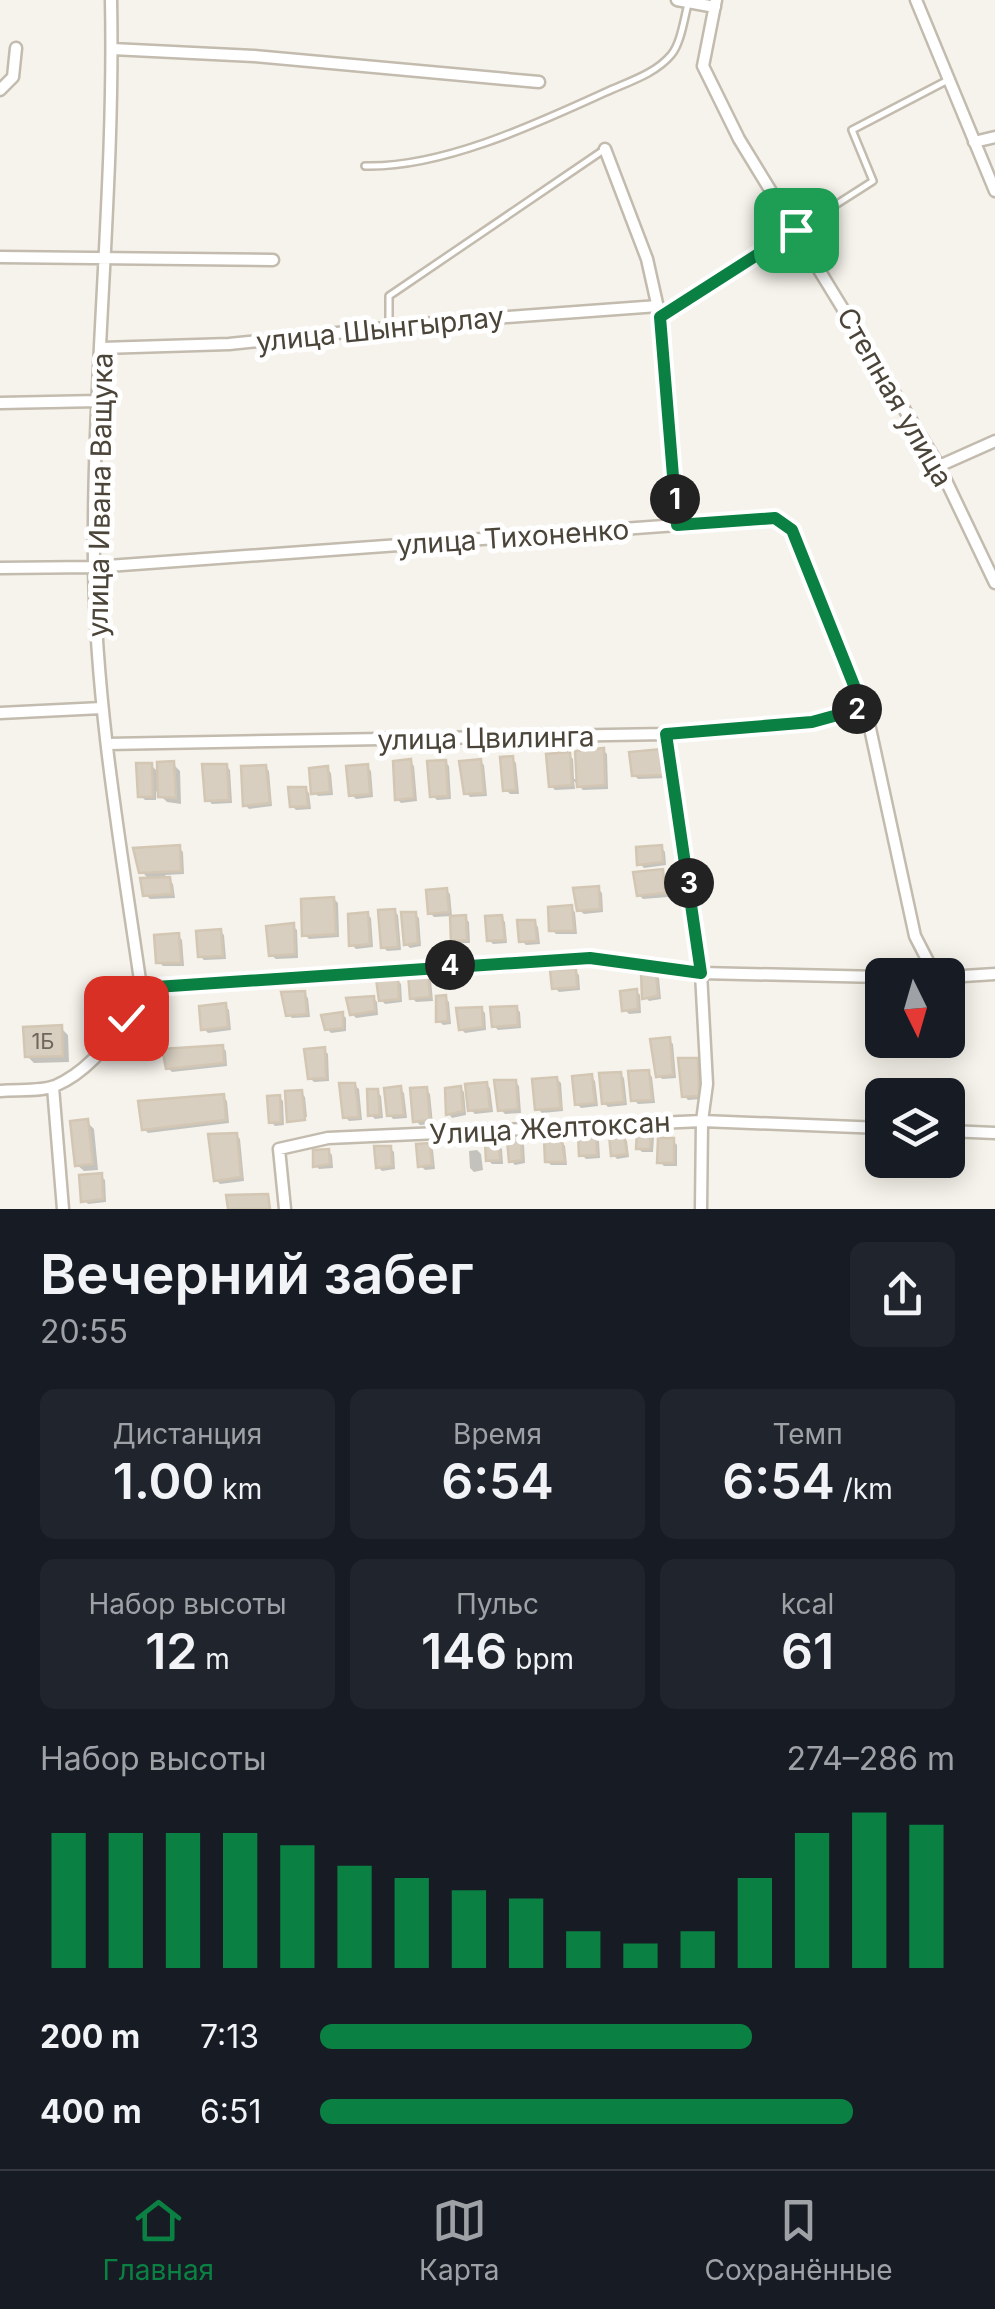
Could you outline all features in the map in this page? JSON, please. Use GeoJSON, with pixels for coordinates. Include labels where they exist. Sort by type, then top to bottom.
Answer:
{"type":"FeatureCollection","features":[{"type":"Feature","properties":{"kind":"street","name":"улица Ивана Ващука"},"geometry":{"type":"LineString","coordinates":[[111,0],[107,257],[94,567],[102,708],[141,988]]}},
{"type":"Feature","properties":{"kind":"street"},"geometry":{"type":"LineString","coordinates":[[676,0],[715,4]]}},
{"type":"Feature","properties":{"kind":"street"},"geometry":{"type":"LineString","coordinates":[[916,0],[995,191]]}},
{"type":"Feature","properties":{"kind":"street","name":"Степная улица"},"geometry":{"type":"LineString","coordinates":[[715,4],[703,66],[738,140],[939,466],[995,583]]}},
{"type":"Feature","properties":{"kind":"street"},"geometry":{"type":"LineString","coordinates":[[0,90],[13,77],[16,48]]}},
{"type":"Feature","properties":{"kind":"street"},"geometry":{"type":"LineString","coordinates":[[112,49],[254,56],[539,82]]}},
{"type":"Feature","properties":{"kind":"street"},"geometry":{"type":"LineString","coordinates":[[974,142],[995,138]]}},
{"type":"Feature","properties":{"kind":"street"},"geometry":{"type":"LineString","coordinates":[[605,150],[647,259],[659,311],[677,525]]}},
{"type":"Feature","properties":{"kind":"street"},"geometry":{"type":"LineString","coordinates":[[0,257],[273,260]]}},
{"type":"Feature","properties":{"kind":"street","name":"улица Шынгырлау"},"geometry":{"type":"LineString","coordinates":[[102,348],[229,344],[389,328],[659,311]]}},
{"type":"Feature","properties":{"kind":"street"},"geometry":{"type":"LineString","coordinates":[[0,403],[99,402]]}},
{"type":"Feature","properties":{"kind":"street"},"geometry":{"type":"LineString","coordinates":[[939,466],[995,441]]}},
{"type":"Feature","properties":{"kind":"street","name":"улица Тихоненко"},"geometry":{"type":"LineString","coordinates":[[0,568],[94,567],[775,518],[792,530],[863,708],[915,936],[926,958]]}},
{"type":"Feature","properties":{"kind":"street"},"geometry":{"type":"LineString","coordinates":[[0,714],[102,708]]}},
{"type":"Feature","properties":{"kind":"street","name":"улица Цвилинга"},"geometry":{"type":"LineString","coordinates":[[107,744],[666,734],[812,722],[863,708]]}},
{"type":"Feature","properties":{"kind":"street"},"geometry":{"type":"LineString","coordinates":[[666,734],[701,973],[707,1084],[702,1120],[701,1209]]}},
{"type":"Feature","properties":{"kind":"street"},"geometry":{"type":"LineString","coordinates":[[0,1091],[53,1087],[92,1061],[126,1018],[141,988],[590,958],[701,973],[865,977]]}},
{"type":"Feature","properties":{"kind":"street"},"geometry":{"type":"LineString","coordinates":[[965,976],[995,974]]}},
{"type":"Feature","properties":{"kind":"street"},"geometry":{"type":"LineString","coordinates":[[53,1087],[63,1209]]}},
{"type":"Feature","properties":{"kind":"street","name":"Улица Желтоксан"},"geometry":{"type":"LineString","coordinates":[[285,1209],[278,1150],[328,1138],[702,1120],[865,1127]]}},
{"type":"Feature","properties":{"kind":"street"},"geometry":{"type":"LineString","coordinates":[[965,1132],[995,1133]]}},
{"type":"Feature","properties":{"kind":"lane"},"geometry":{"type":"LineString","coordinates":[[366,166],[391,167],[452,152],[561,113],[657,69],[675,51],[688,1]]}},
{"type":"Feature","properties":{"kind":"lane"},"geometry":{"type":"LineString","coordinates":[[659,311],[874,181],[852,130],[948,80]]}},
{"type":"Feature","properties":{"kind":"lane"},"geometry":{"type":"LineString","coordinates":[[389,328],[389,296],[605,150]]}},
{"type":"Feature","properties":{"kind":"building"},"geometry":{"type":"Polygon","coordinates":[[[604,748],[605,785],[577,787],[575,751],[604,748]]]}},
{"type":"Feature","properties":{"kind":"building"},"geometry":{"type":"Polygon","coordinates":[[[661,749],[664,775],[632,776],[629,752],[661,749]]]}},
{"type":"Feature","properties":{"kind":"building"},"geometry":{"type":"Polygon","coordinates":[[[570,752],[572,785],[549,787],[546,754],[570,752]]]}},
{"type":"Feature","properties":{"kind":"building"},"geometry":{"type":"Polygon","coordinates":[[[513,756],[516,790],[503,791],[500,757],[513,756]]]}},
{"type":"Feature","properties":{"kind":"building"},"geometry":{"type":"Polygon","coordinates":[[[411,759],[414,798],[395,800],[393,761],[411,759]]]}},
{"type":"Feature","properties":{"kind":"building"},"geometry":{"type":"Polygon","coordinates":[[[481,759],[484,793],[464,794],[459,761],[481,759]]]}},
{"type":"Feature","properties":{"kind":"building"},"geometry":{"type":"Polygon","coordinates":[[[446,760],[448,796],[430,797],[427,761],[446,760]]]}},
{"type":"Feature","properties":{"kind":"building"},"geometry":{"type":"Polygon","coordinates":[[[174,761],[176,798],[158,797],[157,762],[174,761]]]}},
{"type":"Feature","properties":{"kind":"building"},"geometry":{"type":"Polygon","coordinates":[[[136,763],[152,763],[153,797],[138,797],[136,763]]]}},
{"type":"Feature","properties":{"kind":"building"},"geometry":{"type":"Polygon","coordinates":[[[202,764],[227,764],[229,800],[205,801],[202,764]]]}},
{"type":"Feature","properties":{"kind":"building"},"geometry":{"type":"Polygon","coordinates":[[[368,764],[370,794],[349,796],[346,766],[368,764]]]}},
{"type":"Feature","properties":{"kind":"building"},"geometry":{"type":"Polygon","coordinates":[[[266,765],[270,803],[243,806],[241,766],[266,765]]]}},
{"type":"Feature","properties":{"kind":"building"},"geometry":{"type":"Polygon","coordinates":[[[328,766],[330,792],[311,794],[309,768],[328,766]]]}},
{"type":"Feature","properties":{"kind":"building"},"geometry":{"type":"Polygon","coordinates":[[[288,787],[306,787],[308,806],[290,807],[288,787]]]}},
{"type":"Feature","properties":{"kind":"building"},"geometry":{"type":"Polygon","coordinates":[[[180,845],[181,871],[139,873],[133,848],[180,845]]]}},
{"type":"Feature","properties":{"kind":"building"},"geometry":{"type":"Polygon","coordinates":[[[662,845],[663,862],[637,865],[636,847],[662,845]]]}},
{"type":"Feature","properties":{"kind":"building"},"geometry":{"type":"Polygon","coordinates":[[[663,869],[665,893],[637,896],[633,872],[663,869]]]}},
{"type":"Feature","properties":{"kind":"building"},"geometry":{"type":"Polygon","coordinates":[[[170,877],[172,894],[143,896],[140,878],[170,877]]]}},
{"type":"Feature","properties":{"kind":"building"},"geometry":{"type":"Polygon","coordinates":[[[599,886],[600,909],[577,911],[573,888],[599,886]]]}},
{"type":"Feature","properties":{"kind":"building"},"geometry":{"type":"Polygon","coordinates":[[[447,888],[449,912],[428,914],[426,890],[447,888]]]}},
{"type":"Feature","properties":{"kind":"building"},"geometry":{"type":"Polygon","coordinates":[[[334,897],[336,934],[302,936],[301,899],[334,897]]]}},
{"type":"Feature","properties":{"kind":"building"},"geometry":{"type":"Polygon","coordinates":[[[572,905],[574,931],[549,931],[548,907],[572,905]]]}},
{"type":"Feature","properties":{"kind":"building"},"geometry":{"type":"Polygon","coordinates":[[[395,909],[398,947],[381,948],[378,910],[395,909]]]}},
{"type":"Feature","properties":{"kind":"building"},"geometry":{"type":"Polygon","coordinates":[[[368,912],[370,944],[349,946],[348,914],[368,912]]]}},
{"type":"Feature","properties":{"kind":"building"},"geometry":{"type":"Polygon","coordinates":[[[401,912],[416,912],[418,943],[404,945],[401,912]]]}},
{"type":"Feature","properties":{"kind":"building"},"geometry":{"type":"Polygon","coordinates":[[[466,915],[467,940],[451,941],[450,916],[466,915]]]}},
{"type":"Feature","properties":{"kind":"building"},"geometry":{"type":"Polygon","coordinates":[[[502,915],[505,940],[487,941],[485,916],[502,915]]]}},
{"type":"Feature","properties":{"kind":"building"},"geometry":{"type":"Polygon","coordinates":[[[517,920],[535,920],[537,941],[519,942],[517,920]]]}},
{"type":"Feature","properties":{"kind":"building"},"geometry":{"type":"Polygon","coordinates":[[[294,923],[295,954],[269,956],[266,926],[294,923]]]}},
{"type":"Feature","properties":{"kind":"building"},"geometry":{"type":"Polygon","coordinates":[[[221,929],[223,956],[198,957],[196,931],[221,929]]]}},
{"type":"Feature","properties":{"kind":"building"},"geometry":{"type":"Polygon","coordinates":[[[179,933],[181,963],[156,963],[154,935],[179,933]]]}},
{"type":"Feature","properties":{"kind":"building"},"geometry":{"type":"Polygon","coordinates":[[[576,969],[577,987],[552,989],[550,970],[576,969]]]}},
{"type":"Feature","properties":{"kind":"building"},"geometry":{"type":"Polygon","coordinates":[[[641,972],[656,972],[658,996],[642,999],[641,972]]]}},
{"type":"Feature","properties":{"kind":"building"},"geometry":{"type":"Polygon","coordinates":[[[428,973],[430,997],[410,999],[408,974],[428,973]]]}},
{"type":"Feature","properties":{"kind":"building"},"geometry":{"type":"Polygon","coordinates":[[[398,977],[399,999],[379,1001],[376,979],[398,977]]]}},
{"type":"Feature","properties":{"kind":"building"},"geometry":{"type":"Polygon","coordinates":[[[637,989],[638,1009],[622,1011],[620,991],[637,989]]]}},
{"type":"Feature","properties":{"kind":"building"},"geometry":{"type":"Polygon","coordinates":[[[305,991],[307,1014],[286,1016],[281,992],[305,991]]]}},
{"type":"Feature","properties":{"kind":"building"},"geometry":{"type":"Polygon","coordinates":[[[446,995],[448,1021],[436,1022],[436,996],[446,995]]]}},
{"type":"Feature","properties":{"kind":"building"},"geometry":{"type":"Polygon","coordinates":[[[374,996],[375,1011],[350,1015],[346,998],[374,996]]]}},
{"type":"Feature","properties":{"kind":"building"},"geometry":{"type":"Polygon","coordinates":[[[226,1003],[228,1027],[201,1030],[199,1006],[226,1003]]]}},
{"type":"Feature","properties":{"kind":"building"},"geometry":{"type":"Polygon","coordinates":[[[517,1006],[518,1025],[492,1027],[490,1007],[517,1006]]]}},
{"type":"Feature","properties":{"kind":"building"},"geometry":{"type":"Polygon","coordinates":[[[482,1007],[483,1027],[459,1030],[456,1008],[482,1007]]]}},
{"type":"Feature","properties":{"kind":"building"},"geometry":{"type":"Polygon","coordinates":[[[343,1012],[343,1028],[325,1030],[321,1015],[343,1012]]]}},
{"type":"Feature","properties":{"kind":"building"},"geometry":{"type":"Polygon","coordinates":[[[62,1025],[63,1056],[25,1057],[23,1027],[62,1025]]]}},
{"type":"Feature","properties":{"kind":"building"},"geometry":{"type":"Polygon","coordinates":[[[670,1037],[673,1075],[656,1077],[650,1039],[670,1037]]]}},
{"type":"Feature","properties":{"kind":"building"},"geometry":{"type":"Polygon","coordinates":[[[223,1045],[224,1063],[166,1069],[162,1049],[223,1045]]]}},
{"type":"Feature","properties":{"kind":"building"},"geometry":{"type":"Polygon","coordinates":[[[325,1047],[326,1078],[308,1079],[304,1049],[325,1047]]]}},
{"type":"Feature","properties":{"kind":"building"},"geometry":{"type":"Polygon","coordinates":[[[678,1058],[698,1058],[699,1096],[682,1097],[678,1058]]]}},
{"type":"Feature","properties":{"kind":"building"},"geometry":{"type":"Polygon","coordinates":[[[649,1070],[652,1100],[631,1101],[628,1071],[649,1070]]]}},
{"type":"Feature","properties":{"kind":"building"},"geometry":{"type":"Polygon","coordinates":[[[621,1072],[624,1102],[602,1104],[599,1073],[621,1072]]]}},
{"type":"Feature","properties":{"kind":"building"},"geometry":{"type":"Polygon","coordinates":[[[592,1074],[595,1103],[575,1105],[572,1076],[592,1074]]]}},
{"type":"Feature","properties":{"kind":"building"},"geometry":{"type":"Polygon","coordinates":[[[557,1077],[561,1108],[535,1110],[532,1079],[557,1077]]]}},
{"type":"Feature","properties":{"kind":"building"},"geometry":{"type":"Polygon","coordinates":[[[494,1080],[516,1080],[518,1109],[498,1111],[494,1080]]]}},
{"type":"Feature","properties":{"kind":"building"},"geometry":{"type":"Polygon","coordinates":[[[487,1082],[490,1109],[468,1111],[465,1084],[487,1082]]]}},
{"type":"Feature","properties":{"kind":"building"},"geometry":{"type":"Polygon","coordinates":[[[339,1083],[355,1083],[359,1117],[343,1118],[339,1083]]]}},
{"type":"Feature","properties":{"kind":"building"},"geometry":{"type":"Polygon","coordinates":[[[401,1086],[404,1115],[387,1116],[384,1088],[401,1086]]]}},
{"type":"Feature","properties":{"kind":"building"},"geometry":{"type":"Polygon","coordinates":[[[461,1086],[463,1111],[446,1115],[445,1088],[461,1086]]]}},
{"type":"Feature","properties":{"kind":"building"},"geometry":{"type":"Polygon","coordinates":[[[427,1087],[430,1120],[413,1122],[410,1088],[427,1087]]]}},
{"type":"Feature","properties":{"kind":"building"},"geometry":{"type":"Polygon","coordinates":[[[367,1089],[378,1089],[380,1115],[368,1116],[367,1089]]]}},
{"type":"Feature","properties":{"kind":"building"},"geometry":{"type":"Polygon","coordinates":[[[302,1090],[305,1120],[287,1122],[285,1091],[302,1090]]]}},
{"type":"Feature","properties":{"kind":"building"},"geometry":{"type":"Polygon","coordinates":[[[224,1094],[226,1120],[142,1130],[138,1101],[224,1094]]]}},
{"type":"Feature","properties":{"kind":"building"},"geometry":{"type":"Polygon","coordinates":[[[280,1095],[281,1122],[269,1123],[267,1096],[280,1095]]]}},
{"type":"Feature","properties":{"kind":"building"},"geometry":{"type":"Polygon","coordinates":[[[88,1119],[93,1164],[75,1166],[70,1121],[88,1119]]]}},
{"type":"Feature","properties":{"kind":"building"},"geometry":{"type":"Polygon","coordinates":[[[637,1130],[651,1131],[650,1149],[636,1149],[637,1130]]]}},
{"type":"Feature","properties":{"kind":"building"},"geometry":{"type":"Polygon","coordinates":[[[237,1133],[241,1177],[214,1181],[208,1134],[237,1133]]]}},
{"type":"Feature","properties":{"kind":"building"},"geometry":{"type":"Polygon","coordinates":[[[596,1134],[597,1155],[579,1156],[578,1135],[596,1134]]]}},
{"type":"Feature","properties":{"kind":"building"},"geometry":{"type":"Polygon","coordinates":[[[624,1134],[627,1154],[611,1156],[609,1135],[624,1134]]]}},
{"type":"Feature","properties":{"kind":"building"},"geometry":{"type":"Polygon","coordinates":[[[658,1138],[674,1138],[674,1163],[657,1163],[658,1138]]]}},
{"type":"Feature","properties":{"kind":"building"},"geometry":{"type":"Polygon","coordinates":[[[507,1139],[521,1139],[522,1160],[509,1162],[507,1139]]]}},
{"type":"Feature","properties":{"kind":"building"},"geometry":{"type":"Polygon","coordinates":[[[544,1139],[562,1139],[565,1162],[545,1162],[544,1139]]]}},
{"type":"Feature","properties":{"kind":"building"},"geometry":{"type":"Polygon","coordinates":[[[430,1143],[432,1165],[418,1167],[416,1144],[430,1143]]]}},
{"type":"Feature","properties":{"kind":"building"},"geometry":{"type":"Polygon","coordinates":[[[485,1143],[499,1143],[500,1160],[486,1161],[485,1143]]]}},
{"type":"Feature","properties":{"kind":"building"},"geometry":{"type":"Polygon","coordinates":[[[374,1146],[391,1146],[392,1166],[376,1168],[374,1146]]]}},
{"type":"Feature","properties":{"kind":"building"},"geometry":{"type":"Polygon","coordinates":[[[329,1149],[330,1164],[313,1167],[313,1150],[329,1149]]]}},
{"type":"Feature","properties":{"kind":"building"},"geometry":{"type":"Polygon","coordinates":[[[102,1173],[103,1199],[81,1202],[79,1175],[102,1173]]]}},
{"type":"Feature","properties":{"kind":"building"},"geometry":{"type":"Polygon","coordinates":[[[268,1194],[270,1209],[228,1209],[226,1195],[268,1194]]]}},
{"type":"Feature","properties":{"kind":"route"},"geometry":{"type":"LineString","coordinates":[[126,1018],[141,988],[590,958],[701,973],[666,734],[812,722],[863,708],[792,530],[775,518],[677,525],[660,317],[796,230]]}}]}
